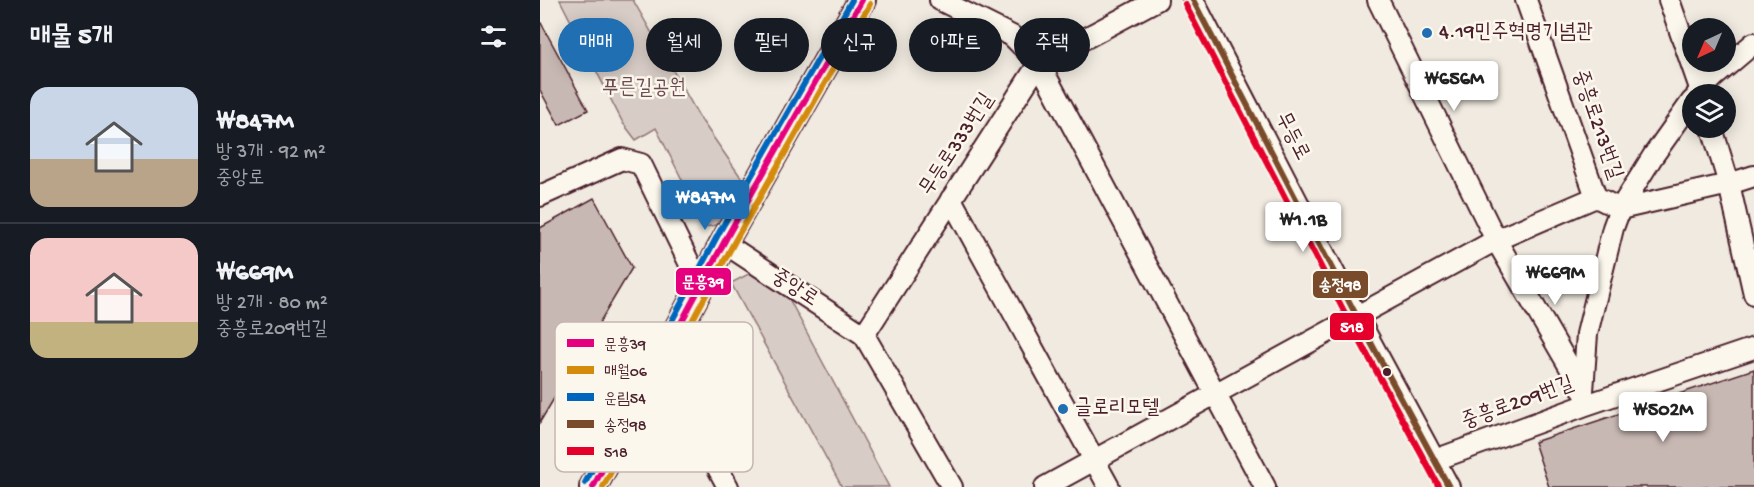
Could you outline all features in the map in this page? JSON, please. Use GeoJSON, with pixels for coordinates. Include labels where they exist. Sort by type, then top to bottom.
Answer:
{"type":"FeatureCollection","features":[{"type":"Feature","properties":{"kind":"main road"},"geometry":{"type":"LineString","coordinates":[[680,322],[862,0]]}},
{"type":"Feature","properties":{"kind":"main road"},"geometry":{"type":"LineString","coordinates":[[593,487],[601,472]]}},
{"type":"Feature","properties":{"kind":"street"},"geometry":{"type":"LineString","coordinates":[[940,0],[1014,38]]}},
{"type":"Feature","properties":{"kind":"street","name":"무등로333번길"},"geometry":{"type":"LineString","coordinates":[[1090,36],[1157,0]]}},
{"type":"Feature","properties":{"kind":"street","name":"무등로"},"geometry":{"type":"LineString","coordinates":[[1193,0],[1356,315],[1449,487]]}},
{"type":"Feature","properties":{"kind":"street"},"geometry":{"type":"LineString","coordinates":[[1378,0],[1496,240]]}},
{"type":"Feature","properties":{"kind":"street","name":"중흥로213번길"},"geometry":{"type":"LineString","coordinates":[[1526,0],[1596,197],[1620,210],[1754,176]]}},
{"type":"Feature","properties":{"kind":"street"},"geometry":{"type":"LineString","coordinates":[[1669,0],[1695,84]]}},
{"type":"Feature","properties":{"kind":"street","name":"중흥로213번길"},"geometry":{"type":"LineString","coordinates":[[1708,84],[1754,43]]}},
{"type":"Feature","properties":{"kind":"street","name":"무등로333번길"},"geometry":{"type":"LineString","coordinates":[[864,335],[1034,72]]}},
{"type":"Feature","properties":{"kind":"street"},"geometry":{"type":"LineString","coordinates":[[1045,72],[1265,487]]}},
{"type":"Feature","properties":{"kind":"street","name":"중흥로213번길"},"geometry":{"type":"LineString","coordinates":[[1583,398],[1587,334],[1613,228],[1620,210],[1653,156],[1682,117]]}},
{"type":"Feature","properties":{"kind":"street"},"geometry":{"type":"LineString","coordinates":[[1715,138],[1729,184],[1754,294]]}},
{"type":"Feature","properties":{"kind":"street"},"geometry":{"type":"LineString","coordinates":[[541,196],[622,159],[641,164],[700,285]]}},
{"type":"Feature","properties":{"kind":"street","name":"중흥로213번길"},"geometry":{"type":"LineString","coordinates":[[1045,487],[1496,240],[1596,197]]}},
{"type":"Feature","properties":{"kind":"street"},"geometry":{"type":"LineString","coordinates":[[951,199],[1109,487]]}},
{"type":"Feature","properties":{"kind":"street","name":"중흥로209번길"},"geometry":{"type":"LineString","coordinates":[[1496,240],[1583,398]]}},
{"type":"Feature","properties":{"kind":"street","name":"중앙로"},"geometry":{"type":"LineString","coordinates":[[723,243],[864,335]]}},
{"type":"Feature","properties":{"kind":"street"},"geometry":{"type":"LineString","coordinates":[[864,335],[952,487]]}},
{"type":"Feature","properties":{"kind":"street","name":"중흥로209번길"},"geometry":{"type":"LineString","coordinates":[[1435,460],[1583,398],[1754,348]]}},
{"type":"Feature","properties":{"kind":"street"},"geometry":{"type":"LineString","coordinates":[[720,472],[728,487]]}},
{"type":"Feature","properties":{"kind":"green space","name":"푸른길공원"},"geometry":{"type":"Polygon","coordinates":[[[560,0],[633,0],[646,23],[646,72],[674,72],[700,118],[749,189],[722,224],[706,227],[656,128],[636,140],[623,123],[597,72],[634,72],[634,18],[569,18],[560,0]]]}},
{"type":"Feature","properties":{"kind":"green space"},"geometry":{"type":"Polygon","coordinates":[[[770,263],[889,487],[842,487],[731,283],[770,263]]]}},
{"type":"Feature","properties":{"kind":"building"},"geometry":{"type":"Polygon","coordinates":[[[540,21],[558,54],[558,72],[568,72],[588,110],[559,125],[540,90],[540,21]]]}},
{"type":"Feature","properties":{"kind":"building"},"geometry":{"type":"Polygon","coordinates":[[[594,198],[632,268],[600,322],[555,322],[555,397],[540,422],[540,228],[594,198]]]}},
{"type":"Feature","properties":{"kind":"building"},"geometry":{"type":"Polygon","coordinates":[[[1754,369],[1754,487],[1549,487],[1534,442],[1754,369]]]}},
{"type":"Feature","properties":{"kind":"transit line","name":"운림54"},"geometry":{"type":"LineString","coordinates":[[671,322],[720,231],[852,0]]}},
{"type":"Feature","properties":{"kind":"transit line","name":"문흥39"},"geometry":{"type":"LineString","coordinates":[[681,322],[728,235],[862,0]]}},
{"type":"Feature","properties":{"kind":"transit line","name":"송정98"},"geometry":{"type":"LineString","coordinates":[[1193,0],[1356,315],[1449,487]]}},
{"type":"Feature","properties":{"kind":"transit line","name":"매월06"},"geometry":{"type":"LineString","coordinates":[[691,322],[736,239],[870,4]]}},
{"type":"Feature","properties":{"kind":"transit line","name":"518"},"geometry":{"type":"LineString","coordinates":[[1185,4],[1348,319],[1439,487]]}},
{"type":"Feature","properties":{"kind":"transit line","name":"운림54"},"geometry":{"type":"LineString","coordinates":[[585,483],[591,472]]}},
{"type":"Feature","properties":{"kind":"transit line","name":"문흥39"},"geometry":{"type":"LineString","coordinates":[[593,487],[601,472]]}},
{"type":"Feature","properties":{"kind":"transit line","name":"매월06"},"geometry":{"type":"LineString","coordinates":[[603,487],[611,472]]}},
{"type":"Feature","properties":{"kind":"place","name":"4.19민주혁명기념관"},"geometry":{"type":"Point","coordinates":[1427,33]}},
{"type":"Feature","properties":{"kind":"place","name":"글로리모텔"},"geometry":{"type":"Point","coordinates":[1063,409]}}]}
